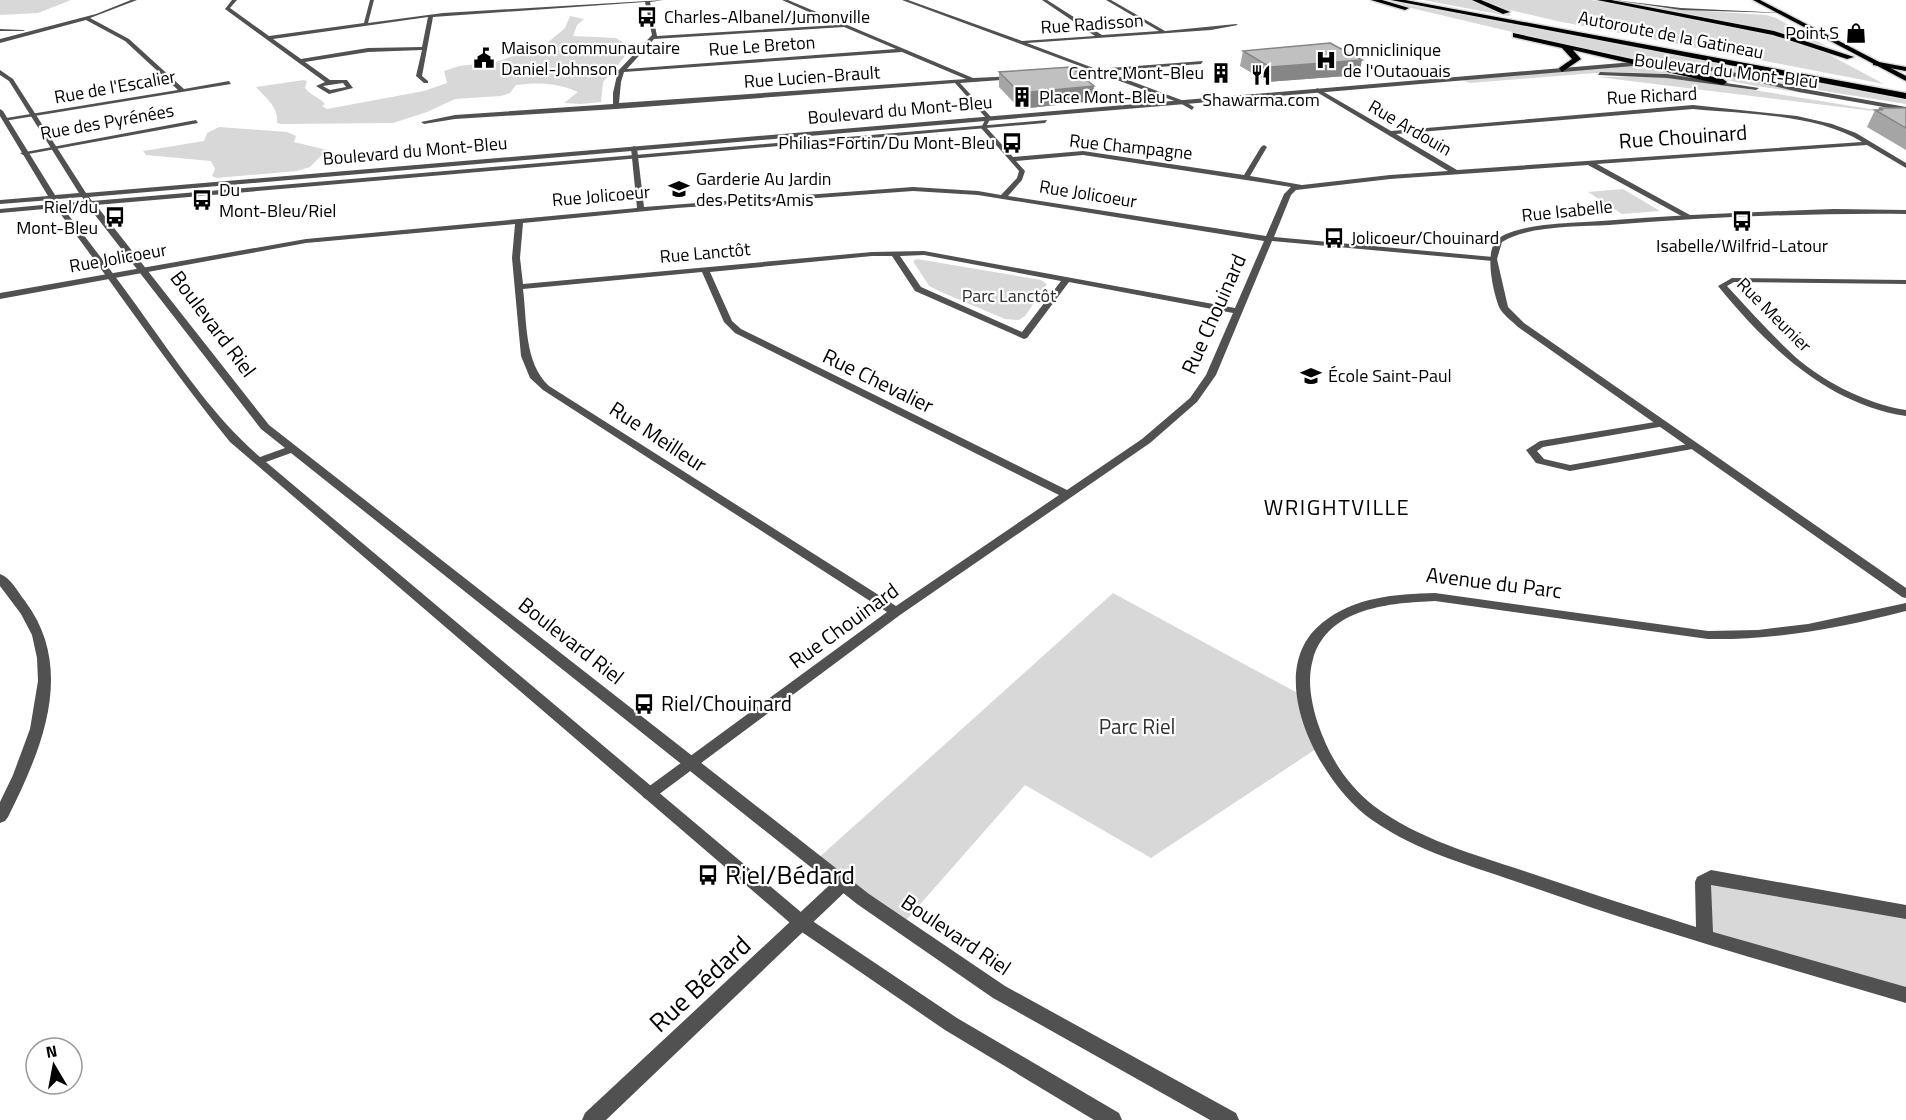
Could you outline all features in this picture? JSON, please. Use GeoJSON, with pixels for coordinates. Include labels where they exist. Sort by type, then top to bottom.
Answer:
{"type":"FeatureCollection","features":[{"type":"Feature","properties":{"kind":"highway"},"geometry":{"type":"LineString","coordinates":[[1374,0],[1467,23]]}},
{"type":"Feature","properties":{"kind":"highway","name":"Autoroute de la Gatineau"},"geometry":{"type":"LineString","coordinates":[[1394,0],[1872,89],[1906,92]]}},
{"type":"Feature","properties":{"kind":"highway","name":"Autoroute de la Gatineau"},"geometry":{"type":"LineString","coordinates":[[1412,0],[1906,92]]}},
{"type":"Feature","properties":{"kind":"highway"},"geometry":{"type":"LineString","coordinates":[[1475,0],[1507,12],[1625,39]]}},
{"type":"Feature","properties":{"kind":"highway"},"geometry":{"type":"LineString","coordinates":[[1600,0],[1774,33],[1850,57]]}},
{"type":"Feature","properties":{"kind":"highway"},"geometry":{"type":"LineString","coordinates":[[1512,34],[1723,82]]}},
{"type":"Feature","properties":{"kind":"highway"},"geometry":{"type":"LineString","coordinates":[[1562,70],[1575,63],[1578,58],[1565,46]]}},
{"type":"Feature","properties":{"kind":"highway"},"geometry":{"type":"LineString","coordinates":[[1876,63],[1906,69]]}},
{"type":"Feature","properties":{"kind":"main road"},"geometry":{"type":"LineString","coordinates":[[1756,0],[1906,79]]}},
{"type":"Feature","properties":{"kind":"main road"},"geometry":{"type":"LineString","coordinates":[[1837,44],[1838,48],[1850,57],[1906,92]]}},
{"type":"Feature","properties":{"kind":"street"},"geometry":{"type":"LineString","coordinates":[[0,41],[86,18],[135,0]]}},
{"type":"Feature","properties":{"kind":"street"},"geometry":{"type":"LineString","coordinates":[[235,0],[227,8],[329,82]]}},
{"type":"Feature","properties":{"kind":"street"},"geometry":{"type":"LineString","coordinates":[[366,23],[372,0]]}},
{"type":"Feature","properties":{"kind":"street"},"geometry":{"type":"LineString","coordinates":[[536,0],[536,8]]}},
{"type":"Feature","properties":{"kind":"street"},"geometry":{"type":"LineString","coordinates":[[269,38],[431,15],[663,0]]}},
{"type":"Feature","properties":{"kind":"street"},"geometry":{"type":"LineString","coordinates":[[784,0],[974,80]]}},
{"type":"Feature","properties":{"kind":"street"},"geometry":{"type":"LineString","coordinates":[[903,0],[1182,102],[1192,108]]}},
{"type":"Feature","properties":{"kind":"street"},"geometry":{"type":"LineString","coordinates":[[1044,0],[1101,37]]}},
{"type":"Feature","properties":{"kind":"street","name":"Rue Radisson"},"geometry":{"type":"LineString","coordinates":[[1107,0],[1165,33]]}},
{"type":"Feature","properties":{"kind":"street"},"geometry":{"type":"LineString","coordinates":[[1616,0],[1674,9],[1781,14]]}},
{"type":"Feature","properties":{"kind":"street"},"geometry":{"type":"LineString","coordinates":[[616,106],[615,85],[621,71],[652,38],[655,31],[646,1]]}},
{"type":"Feature","properties":{"kind":"street"},"geometry":{"type":"LineString","coordinates":[[426,82],[419,76],[431,15]]}},
{"type":"Feature","properties":{"kind":"street"},"geometry":{"type":"LineString","coordinates":[[86,18],[127,40],[182,90]]}},
{"type":"Feature","properties":{"kind":"street","name":"Rue Radisson"},"geometry":{"type":"LineString","coordinates":[[1020,43],[1165,33],[1236,25]]}},
{"type":"Feature","properties":{"kind":"street"},"geometry":{"type":"LineString","coordinates":[[652,38],[845,26]]}},
{"type":"Feature","properties":{"kind":"street"},"geometry":{"type":"LineString","coordinates":[[0,30],[34,32]]}},
{"type":"Feature","properties":{"kind":"street"},"geometry":{"type":"LineString","coordinates":[[301,61],[368,50],[425,48]]}},
{"type":"Feature","properties":{"kind":"street","name":"Rue Le Breton"},"geometry":{"type":"LineString","coordinates":[[621,71],[905,50]]}},
{"type":"Feature","properties":{"kind":"street"},"geometry":{"type":"LineString","coordinates":[[1054,74],[1201,62]]}},
{"type":"Feature","properties":{"kind":"street","name":"Boulevard du Mont-Bleu"},"geometry":{"type":"LineString","coordinates":[[0,211],[55,202],[634,148],[1635,63],[1698,66],[1784,87],[1906,109]]}},
{"type":"Feature","properties":{"kind":"street","name":"Boulevard Riel"},"geometry":{"type":"LineString","coordinates":[[0,72],[11,80],[32,116],[88,199],[265,427],[842,884],[999,992],[1229,1120]]}},
{"type":"Feature","properties":{"kind":"street","name":"Boulevard du Mont-Bleu"},"geometry":{"type":"LineString","coordinates":[[0,202],[55,202],[635,157],[1614,74],[1667,76],[1723,82],[1906,109]]}},
{"type":"Feature","properties":{"kind":"street","name":"Rue Lucien-Brault"},"geometry":{"type":"LineString","coordinates":[[424,122],[455,117],[1026,76]]}},
{"type":"Feature","properties":{"kind":"street"},"geometry":{"type":"LineString","coordinates":[[956,81],[989,118],[983,127],[1012,159],[1022,175],[1003,197]]}},
{"type":"Feature","properties":{"kind":"street","name":"Rue de l'Escalier"},"geometry":{"type":"LineString","coordinates":[[6,120],[229,83]]}},
{"type":"Feature","properties":{"kind":"street","name":"Rue Ardouin"},"geometry":{"type":"LineString","coordinates":[[1317,90],[1456,173]]}},
{"type":"Feature","properties":{"kind":"street","name":"Rue Richard"},"geometry":{"type":"LineString","coordinates":[[1389,133],[1683,106],[1809,120],[1846,130],[1906,166]]}},
{"type":"Feature","properties":{"kind":"street"},"geometry":{"type":"LineString","coordinates":[[1112,107],[1120,115]]}},
{"type":"Feature","properties":{"kind":"street"},"geometry":{"type":"LineString","coordinates":[[0,111],[23,153],[55,202],[213,417],[258,461],[802,923],[951,1024],[1112,1120]]}},
{"type":"Feature","properties":{"kind":"street","name":"Rue des Pyrénées"},"geometry":{"type":"LineString","coordinates":[[23,153],[196,122]]}},
{"type":"Feature","properties":{"kind":"street","name":"Rue Chouinard"},"geometry":{"type":"LineString","coordinates":[[649,794],[688,762],[896,612],[1146,441],[1194,400],[1217,366],[1237,311],[1288,194],[1299,186],[1869,143]]}},
{"type":"Feature","properties":{"kind":"street"},"geometry":{"type":"LineString","coordinates":[[1247,176],[1264,147]]}},
{"type":"Feature","properties":{"kind":"street"},"geometry":{"type":"LineString","coordinates":[[634,148],[641,209]]}},
{"type":"Feature","properties":{"kind":"street","name":"Rue Champagne"},"geometry":{"type":"LineString","coordinates":[[1012,159],[1083,153],[1247,176],[1299,186]]}},
{"type":"Feature","properties":{"kind":"street"},"geometry":{"type":"LineString","coordinates":[[1590,163],[1687,217]]}},
{"type":"Feature","properties":{"kind":"street","name":"Rue Jolicoeur"},"geometry":{"type":"LineString","coordinates":[[0,296],[298,242],[641,209],[913,189],[955,190],[1269,240],[1493,259]]}},
{"type":"Feature","properties":{"kind":"street","name":"Rue Isabelle"},"geometry":{"type":"LineString","coordinates":[[1493,259],[1499,242],[1512,233],[1551,227],[1687,217],[1824,211],[1906,212]]}},
{"type":"Feature","properties":{"kind":"street","name":"Rue Meilleur"},"geometry":{"type":"LineString","coordinates":[[519,220],[516,258],[528,367],[535,378],[546,388],[896,612]]}},
{"type":"Feature","properties":{"kind":"street"},"geometry":{"type":"LineString","coordinates":[[894,253],[918,289],[1023,336],[1066,280]]}},
{"type":"Feature","properties":{"kind":"street","name":"Rue Lanctôt"},"geometry":{"type":"LineString","coordinates":[[519,287],[894,253],[940,255],[1237,311]]}},
{"type":"Feature","properties":{"kind":"street"},"geometry":{"type":"LineString","coordinates":[[1493,259],[1501,302],[1510,316],[1906,594]]}},
{"type":"Feature","properties":{"kind":"street","name":"Rue Chevalier"},"geometry":{"type":"LineString","coordinates":[[705,269],[728,322],[738,331],[1066,494]]}},
{"type":"Feature","properties":{"kind":"street","name":"Rue Meunier"},"geometry":{"type":"LineString","coordinates":[[1901,281],[1732,280],[1722,286],[1747,314],[1797,362],[1860,401],[1880,408],[1906,412]]}},
{"type":"Feature","properties":{"kind":"street"},"geometry":{"type":"LineString","coordinates":[[1901,281],[1906,289]]}},
{"type":"Feature","properties":{"kind":"street"},"geometry":{"type":"LineString","coordinates":[[1662,424],[1540,444],[1531,450],[1532,455],[1540,461],[1570,468],[1694,446]]}},
{"type":"Feature","properties":{"kind":"street"},"geometry":{"type":"LineString","coordinates":[[258,461],[291,449]]}},
{"type":"Feature","properties":{"kind":"street"},"geometry":{"type":"LineString","coordinates":[[0,578],[30,617],[44,654],[42,698],[36,727],[17,784],[0,817]]}},
{"type":"Feature","properties":{"kind":"street","name":"Avenue du Parc"},"geometry":{"type":"LineString","coordinates":[[1906,606],[1804,629],[1746,636],[1708,635],[1435,597],[1408,596],[1360,605],[1340,615],[1313,641],[1304,664],[1302,678],[1308,719],[1332,771],[1377,816],[1408,833],[1448,851],[1600,906],[1906,995]]}},
{"type":"Feature","properties":{"kind":"street"},"geometry":{"type":"LineString","coordinates":[[1705,936],[1703,882],[1711,877],[1906,912]]}},
{"type":"Feature","properties":{"kind":"street","name":"Rue Bédard"},"geometry":{"type":"LineString","coordinates":[[592,1120],[842,884]]}},
{"type":"Feature","properties":{"kind":"green space"},"geometry":{"type":"Polygon","coordinates":[[[0,0],[71,0],[38,13],[0,15],[0,0]]]}},
{"type":"Feature","properties":{"kind":"green space"},"geometry":{"type":"Polygon","coordinates":[[[1423,0],[1471,0],[1512,15],[1508,16],[1423,0]]]}},
{"type":"Feature","properties":{"kind":"green space"},"geometry":{"type":"Polygon","coordinates":[[[1481,0],[1591,0],[1779,36],[1826,53],[1884,84],[1557,21],[1501,8],[1481,0]]]}},
{"type":"Feature","properties":{"kind":"green space"},"geometry":{"type":"Polygon","coordinates":[[[1390,3],[1906,98],[1906,104],[1799,87],[1689,63],[1634,61],[1390,3]]]}},
{"type":"Feature","properties":{"kind":"green space"},"geometry":{"type":"Polygon","coordinates":[[[1647,7],[1766,15],[1776,18],[1826,46],[1770,31],[1647,7]]]}},
{"type":"Feature","properties":{"kind":"green space"},"geometry":{"type":"Polygon","coordinates":[[[570,16],[584,19],[577,25],[573,36],[616,38],[632,48],[603,82],[601,102],[564,103],[578,92],[555,85],[524,84],[516,85],[510,93],[501,96],[455,99],[427,112],[393,123],[282,124],[277,123],[274,108],[256,87],[304,80],[307,81],[305,88],[322,101],[325,104],[322,106],[327,109],[424,91],[447,83],[444,71],[459,66],[496,62],[545,45],[565,28],[570,16]]]}},
{"type":"Feature","properties":{"kind":"green space"},"geometry":{"type":"Polygon","coordinates":[[[1646,64],[1693,67],[1829,97],[1756,86],[1646,64]]]}},
{"type":"Feature","properties":{"kind":"green space"},"geometry":{"type":"Polygon","coordinates":[[[1636,65],[1680,74],[1608,72],[1470,83],[1462,80],[1636,65]]]}},
{"type":"Feature","properties":{"kind":"green space"},"geometry":{"type":"Polygon","coordinates":[[[1647,76],[1693,80],[1906,115],[1598,77],[1647,76]]]}},
{"type":"Feature","properties":{"kind":"green space"},"geometry":{"type":"Polygon","coordinates":[[[219,127],[287,132],[296,136],[294,142],[327,150],[310,167],[297,171],[216,178],[212,176],[215,169],[211,161],[146,155],[143,151],[204,141],[207,133],[219,127]]]}},
{"type":"Feature","properties":{"kind":"green space"},"geometry":{"type":"Polygon","coordinates":[[[1623,189],[1660,211],[1622,214],[1588,192],[1623,189]]]}},
{"type":"Feature","properties":{"kind":"green space","name":"Parc Lanctôt"},"geometry":{"type":"Polygon","coordinates":[[[917,259],[1041,280],[1047,284],[1025,316],[1019,320],[1005,319],[929,286],[913,261],[917,259]]]}},
{"type":"Feature","properties":{"kind":"green space","name":"Parc Riel"},"geometry":{"type":"Polygon","coordinates":[[[1113,593],[1303,696],[1319,747],[1151,858],[1025,785],[901,926],[814,862],[1113,593]]]}},
{"type":"Feature","properties":{"kind":"green space"},"geometry":{"type":"Polygon","coordinates":[[[1711,877],[1906,912],[1906,995],[1705,936],[1711,877]]]}},
{"type":"Feature","properties":{"kind":"building"},"geometry":{"type":"Polygon","coordinates":[[[1330,43],[1362,60],[1270,67],[1243,51],[1330,43]]]}},
{"type":"Feature","properties":{"kind":"building"},"geometry":{"type":"Polygon","coordinates":[[[1071,67],[1094,86],[1020,93],[999,72],[1071,67]]]}},
{"type":"Feature","properties":{"kind":"building"},"geometry":{"type":"Polygon","coordinates":[[[1879,108],[1906,108],[1906,128],[1875,110],[1883,110],[1879,108]]]}},
{"type":"Feature","properties":{"kind":"place","name":"Charles-Albanel/Jumonville"},"geometry":{"type":"Point","coordinates":[647,17]}},
{"type":"Feature","properties":{"kind":"place","name":"Point S"},"geometry":{"type":"Point","coordinates":[1856,33]}},
{"type":"Feature","properties":{"kind":"place","name":"Maison communautaire Daniel-Johnson"},"geometry":{"type":"Point","coordinates":[484,58]}},
{"type":"Feature","properties":{"kind":"place","name":"Omniclinique de l'Outaouais"},"geometry":{"type":"Point","coordinates":[1326,60]}},
{"type":"Feature","properties":{"kind":"place","name":"Centre Mont-Bleu"},"geometry":{"type":"Point","coordinates":[1221,73]}},
{"type":"Feature","properties":{"kind":"place","name":"Shawarma.com"},"geometry":{"type":"Point","coordinates":[1261,75]}},
{"type":"Feature","properties":{"kind":"place","name":"Place Mont-Bleu"},"geometry":{"type":"Point","coordinates":[1022,97]}},
{"type":"Feature","properties":{"kind":"place","name":"Philias-Fortin/Du Mont-Bleu"},"geometry":{"type":"Point","coordinates":[1012,143]}},
{"type":"Feature","properties":{"kind":"place","name":"Garderie Au Jardin des Petits Amis"},"geometry":{"type":"Point","coordinates":[679,189]}},
{"type":"Feature","properties":{"kind":"place","name":"Du Mont-Bleu/Riel"},"geometry":{"type":"Point","coordinates":[202,200]}},
{"type":"Feature","properties":{"kind":"place","name":"Riel/du Mont-Bleu"},"geometry":{"type":"Point","coordinates":[115,217]}},
{"type":"Feature","properties":{"kind":"place","name":"Isabelle/Wilfrid-Latour"},"geometry":{"type":"Point","coordinates":[1742,221]}},
{"type":"Feature","properties":{"kind":"place","name":"Jolicoeur/Chouinard"},"geometry":{"type":"Point","coordinates":[1334,238]}},
{"type":"Feature","properties":{"kind":"place","name":"École Saint-Paul"},"geometry":{"type":"Point","coordinates":[1311,376]}},
{"type":"Feature","properties":{"kind":"place","name":"Riel/Chouinard"},"geometry":{"type":"Point","coordinates":[644,704]}},
{"type":"Feature","properties":{"kind":"place","name":"Riel/Bédard"},"geometry":{"type":"Point","coordinates":[708,875]}},
{"type":"Feature","properties":{"kind":"district","name":"WRIGHTVILLE"},"geometry":{"type":"Point","coordinates":[1337,507]}}]}
